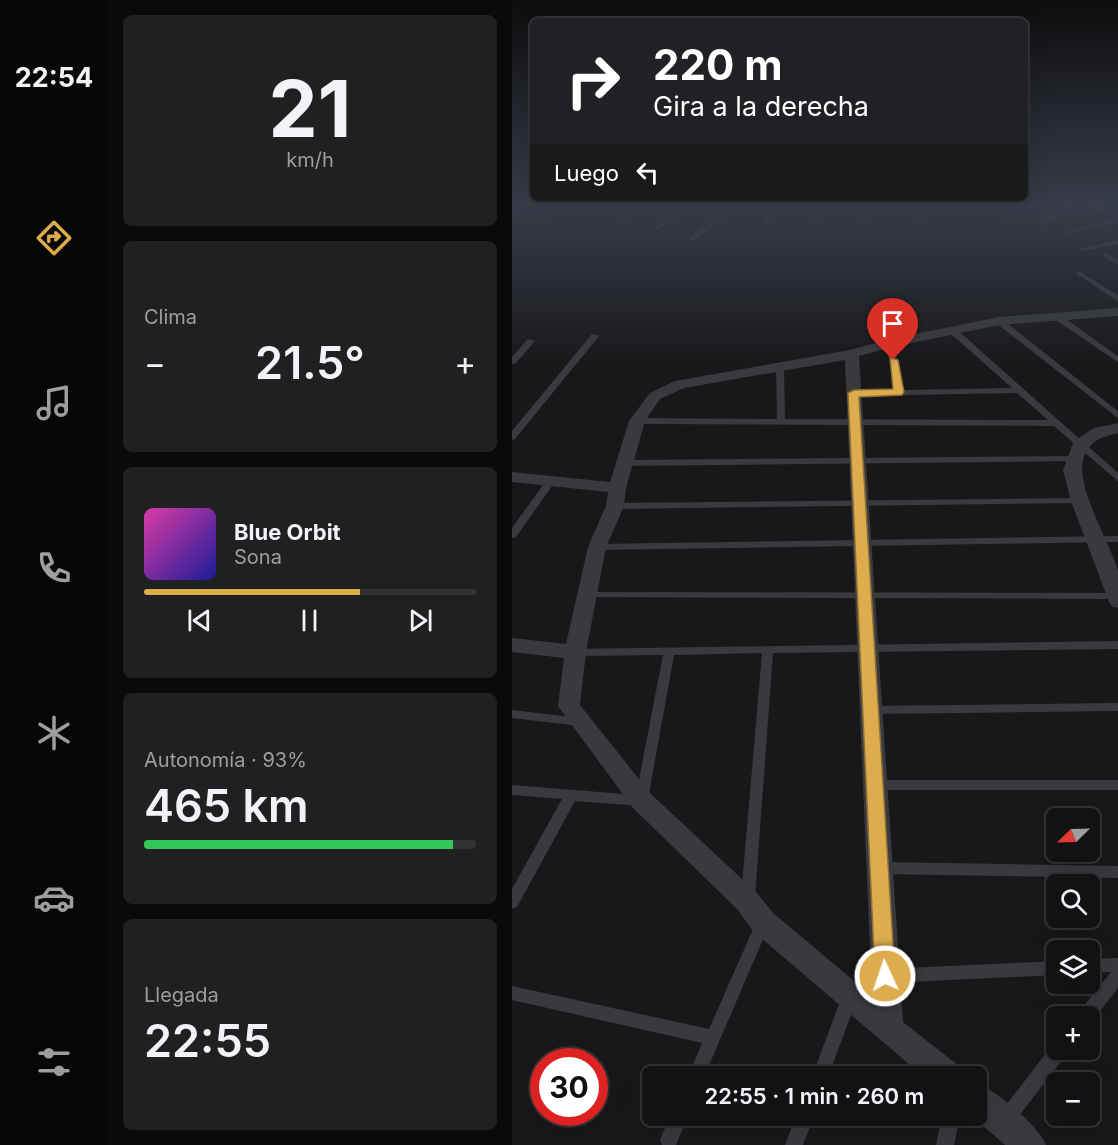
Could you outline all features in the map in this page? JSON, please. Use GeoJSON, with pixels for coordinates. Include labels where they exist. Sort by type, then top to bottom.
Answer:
{"type":"FeatureCollection","features":[{"type":"Feature","properties":{"kind":"street"},"geometry":{"type":"LineString","coordinates":[[934,1066],[888,1029],[755,912],[642,801],[569,706],[575,652],[597,547],[616,497],[637,421],[655,396],[680,384],[852,354],[890,343],[999,321],[1056,316],[1115,315]]}},
{"type":"Feature","properties":{"kind":"street"},"geometry":{"type":"LineString","coordinates":[[852,354],[888,1029]]}},
{"type":"Feature","properties":{"kind":"street"},"geometry":{"type":"LineString","coordinates":[[1117,599],[1080,501],[1072,470],[1078,452],[1100,431],[1118,428]]}},
{"type":"Feature","properties":{"kind":"street"},"geometry":{"type":"LineString","coordinates":[[512,477],[616,497]]}},
{"type":"Feature","properties":{"kind":"street"},"geometry":{"type":"LineString","coordinates":[[512,645],[575,652]]}},
{"type":"Feature","properties":{"kind":"street"},"geometry":{"type":"LineString","coordinates":[[987,1108],[1030,1145]]}},
{"type":"Feature","properties":{"kind":"lane"},"geometry":{"type":"LineString","coordinates":[[1079,273],[1118,300]]}},
{"type":"Feature","properties":{"kind":"lane"},"geometry":{"type":"LineString","coordinates":[[1056,316],[1118,361]]}},
{"type":"Feature","properties":{"kind":"lane"},"geometry":{"type":"LineString","coordinates":[[999,321],[1118,417]]}},
{"type":"Feature","properties":{"kind":"lane"},"geometry":{"type":"LineString","coordinates":[[952,330],[1056,423],[1078,452],[1118,479]]}},
{"type":"Feature","properties":{"kind":"lane"},"geometry":{"type":"LineString","coordinates":[[512,437],[595,336]]}},
{"type":"Feature","properties":{"kind":"lane"},"geometry":{"type":"LineString","coordinates":[[512,362],[531,341]]}},
{"type":"Feature","properties":{"kind":"lane"},"geometry":{"type":"LineString","coordinates":[[890,343],[899,392]]}},
{"type":"Feature","properties":{"kind":"lane"},"geometry":{"type":"LineString","coordinates":[[780,367],[781,421]]}},
{"type":"Feature","properties":{"kind":"lane"},"geometry":{"type":"LineString","coordinates":[[854,393],[1019,390]]}},
{"type":"Feature","properties":{"kind":"lane"},"geometry":{"type":"LineString","coordinates":[[637,421],[1056,423]]}},
{"type":"Feature","properties":{"kind":"lane"},"geometry":{"type":"LineString","coordinates":[[625,463],[857,461],[1078,452]]}},
{"type":"Feature","properties":{"kind":"lane"},"geometry":{"type":"LineString","coordinates":[[512,535],[550,483]]}},
{"type":"Feature","properties":{"kind":"lane"},"geometry":{"type":"LineString","coordinates":[[616,497],[860,503],[1080,501]]}},
{"type":"Feature","properties":{"kind":"lane"},"geometry":{"type":"LineString","coordinates":[[597,547],[1118,538]]}},
{"type":"Feature","properties":{"kind":"lane"},"geometry":{"type":"LineString","coordinates":[[587,595],[864,595],[1117,599]]}},
{"type":"Feature","properties":{"kind":"lane"},"geometry":{"type":"LineString","coordinates":[[575,652],[1118,645]]}},
{"type":"Feature","properties":{"kind":"lane"},"geometry":{"type":"LineString","coordinates":[[701,1066],[713,1038],[755,912],[768,649]]}},
{"type":"Feature","properties":{"kind":"lane"},"geometry":{"type":"LineString","coordinates":[[512,790],[642,801],[669,651]]}},
{"type":"Feature","properties":{"kind":"lane"},"geometry":{"type":"LineString","coordinates":[[870,710],[1118,707]]}},
{"type":"Feature","properties":{"kind":"lane"},"geometry":{"type":"LineString","coordinates":[[512,714],[580,722]]}},
{"type":"Feature","properties":{"kind":"lane"},"geometry":{"type":"LineString","coordinates":[[875,785],[1118,785]]}},
{"type":"Feature","properties":{"kind":"lane"},"geometry":{"type":"LineString","coordinates":[[512,903],[571,795]]}},
{"type":"Feature","properties":{"kind":"lane"},"geometry":{"type":"LineString","coordinates":[[879,868],[1118,872]]}},
{"type":"Feature","properties":{"kind":"lane"},"geometry":{"type":"LineString","coordinates":[[1100,966],[1118,965]]}},
{"type":"Feature","properties":{"kind":"lane"},"geometry":{"type":"LineString","coordinates":[[885,976],[1046,968]]}},
{"type":"Feature","properties":{"kind":"lane"},"geometry":{"type":"LineString","coordinates":[[1093,1006],[1118,974]]}},
{"type":"Feature","properties":{"kind":"lane"},"geometry":{"type":"LineString","coordinates":[[512,993],[713,1038]]}},
{"type":"Feature","properties":{"kind":"lane"},"geometry":{"type":"LineString","coordinates":[[824,1066],[850,995]]}},
{"type":"Feature","properties":{"kind":"lane"},"geometry":{"type":"LineString","coordinates":[[1004,1121],[1052,1060]]}},
{"type":"Feature","properties":{"kind":"lane"},"geometry":{"type":"LineString","coordinates":[[669,1140],[675,1126]]}},
{"type":"Feature","properties":{"kind":"lane"},"geometry":{"type":"LineString","coordinates":[[794,1145],[801,1126]]}},
{"type":"Feature","properties":{"kind":"lane"},"geometry":{"type":"LineString","coordinates":[[946,1145],[949,1126]]}},
{"type":"Feature","properties":{"kind":"route"},"geometry":{"type":"LineString","coordinates":[[885,976],[854,393],[899,392],[893,360]]}}]}
